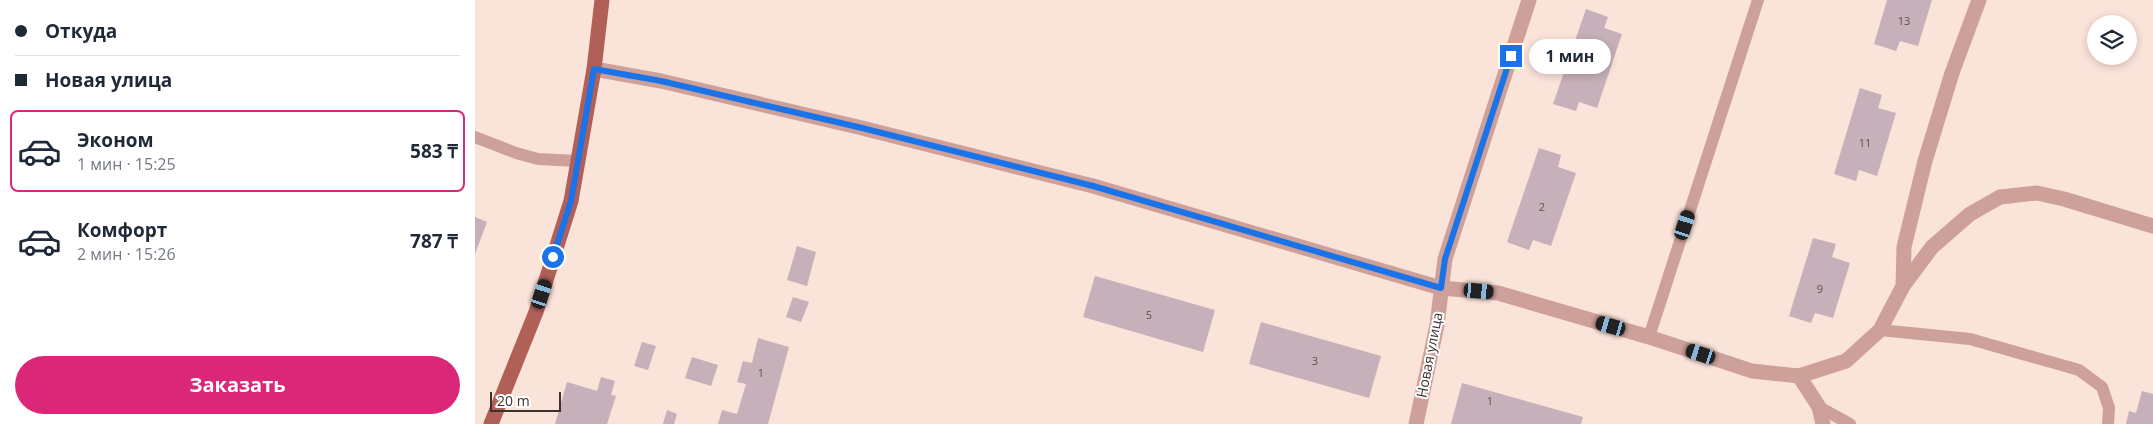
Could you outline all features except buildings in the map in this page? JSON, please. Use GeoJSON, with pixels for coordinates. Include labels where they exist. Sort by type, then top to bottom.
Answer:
{"type":"FeatureCollection","features":[{"type":"Feature","properties":{"kind":"main road"},"geometry":{"type":"LineString","coordinates":[[491,424],[536,312],[571,201],[594,69],[602,0]]}},
{"type":"Feature","properties":{"kind":"street","name":"Новая улица"},"geometry":{"type":"LineString","coordinates":[[1415,424],[1437,325],[1445,259],[1529,0]]}},
{"type":"Feature","properties":{"kind":"street"},"geometry":{"type":"LineString","coordinates":[[1903,286],[1904,247],[1925,161],[1952,73],[1979,0]]}},
{"type":"Feature","properties":{"kind":"street"},"geometry":{"type":"LineString","coordinates":[[594,69],[661,81],[848,124],[1093,186],[1441,288],[1498,293],[1649,337],[1752,371],[1799,376],[1846,361],[1880,330],[1903,286],[1932,247],[1970,214],[2000,197],[2037,193],[2065,199],[2153,226]]}},
{"type":"Feature","properties":{"kind":"street"},"geometry":{"type":"LineString","coordinates":[[1799,376],[1819,407],[1823,424]]}},
{"type":"Feature","properties":{"kind":"lane"},"geometry":{"type":"LineString","coordinates":[[1649,337],[1758,0]]}},
{"type":"Feature","properties":{"kind":"lane"},"geometry":{"type":"LineString","coordinates":[[475,137],[516,153],[538,159],[578,161]]}},
{"type":"Feature","properties":{"kind":"lane"},"geometry":{"type":"LineString","coordinates":[[1880,330],[1970,339],[2079,370],[2102,388],[2109,408],[2108,424]]}},
{"type":"Feature","properties":{"kind":"lane"},"geometry":{"type":"LineString","coordinates":[[1819,407],[1850,424]]}},
{"type":"Feature","properties":{"kind":"route"},"geometry":{"type":"LineString","coordinates":[[553,257],[571,201],[594,69],[661,81],[858,127],[1093,186],[1441,288],[1445,259],[1511,56]]}}]}
